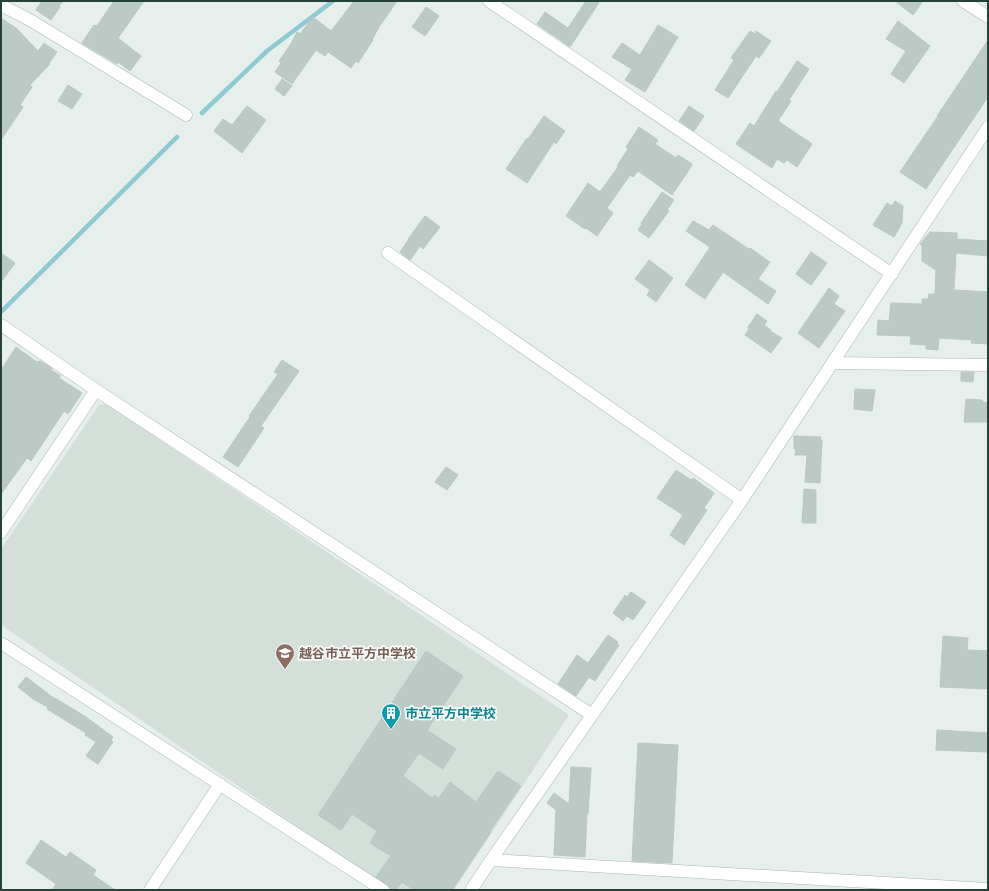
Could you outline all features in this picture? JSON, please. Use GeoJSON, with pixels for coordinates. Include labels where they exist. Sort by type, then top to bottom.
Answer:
{"type":"FeatureCollection","features":[{"type":"Feature","properties":{"kind":"street"},"geometry":{"type":"LineString","coordinates":[[488,1],[892,274]]}},
{"type":"Feature","properties":{"kind":"street"},"geometry":{"type":"LineString","coordinates":[[963,1],[988,17]]}},
{"type":"Feature","properties":{"kind":"street"},"geometry":{"type":"LineString","coordinates":[[1,5],[30,20],[186,115]]}},
{"type":"Feature","properties":{"kind":"street"},"geometry":{"type":"LineString","coordinates":[[471,890],[742,500],[988,128]]}},
{"type":"Feature","properties":{"kind":"street"},"geometry":{"type":"LineString","coordinates":[[388,253],[742,500]]}},
{"type":"Feature","properties":{"kind":"street"},"geometry":{"type":"LineString","coordinates":[[2,326],[96,390],[592,715]]}},
{"type":"Feature","properties":{"kind":"street"},"geometry":{"type":"LineString","coordinates":[[833,363],[988,365]]}},
{"type":"Feature","properties":{"kind":"street"},"geometry":{"type":"LineString","coordinates":[[1,532],[96,390]]}},
{"type":"Feature","properties":{"kind":"street"},"geometry":{"type":"LineString","coordinates":[[1,643],[383,890]]}},
{"type":"Feature","properties":{"kind":"street"},"geometry":{"type":"LineString","coordinates":[[150,890],[220,784]]}},
{"type":"Feature","properties":{"kind":"street"},"geometry":{"type":"LineString","coordinates":[[491,860],[988,889]]}},
{"type":"Feature","properties":{"kind":"shaded area","name":"越谷市立平方中学校"},"geometry":{"type":"Polygon","coordinates":[[[107,404],[569,715],[454,890],[391,890],[1,625],[1,549],[99,405],[107,404]]]}},
{"type":"Feature","properties":{"kind":"building"},"geometry":{"type":"Polygon","coordinates":[[[42,1],[63,1],[51,20],[36,10],[42,1]]]}},
{"type":"Feature","properties":{"kind":"building"},"geometry":{"type":"Polygon","coordinates":[[[114,1],[144,1],[118,38],[141,56],[130,71],[118,62],[117,64],[82,43],[94,25],[97,26],[114,1]]]}},
{"type":"Feature","properties":{"kind":"building"},"geometry":{"type":"Polygon","coordinates":[[[354,1],[397,1],[379,27],[373,40],[358,63],[356,61],[351,68],[328,52],[325,56],[316,50],[292,84],[275,72],[281,63],[279,61],[291,44],[297,32],[300,34],[313,17],[331,31],[354,1]]]}},
{"type":"Feature","properties":{"kind":"building"},"geometry":{"type":"Polygon","coordinates":[[[586,1],[600,1],[570,47],[537,24],[545,12],[568,28],[586,1]]]}},
{"type":"Feature","properties":{"kind":"building"},"geometry":{"type":"Polygon","coordinates":[[[895,1],[923,1],[913,15],[895,1]]]}},
{"type":"Feature","properties":{"kind":"building"},"geometry":{"type":"Polygon","coordinates":[[[426,7],[439,16],[425,36],[412,27],[426,7]]]}},
{"type":"Feature","properties":{"kind":"building"},"geometry":{"type":"Polygon","coordinates":[[[1,18],[16,28],[38,51],[44,43],[57,52],[49,63],[50,64],[30,85],[32,87],[20,105],[23,107],[1,140],[1,18]]]}},
{"type":"Feature","properties":{"kind":"building"},"geometry":{"type":"Polygon","coordinates":[[[898,21],[930,46],[904,83],[891,74],[906,51],[886,39],[898,21]]]}},
{"type":"Feature","properties":{"kind":"building"},"geometry":{"type":"Polygon","coordinates":[[[658,25],[678,37],[645,92],[625,80],[632,69],[612,57],[622,43],[640,55],[658,25]]]}},
{"type":"Feature","properties":{"kind":"building"},"geometry":{"type":"Polygon","coordinates":[[[750,31],[755,34],[756,31],[771,41],[759,58],[756,56],[728,98],[715,90],[734,60],[731,58],[750,31]]]}},
{"type":"Feature","properties":{"kind":"building"},"geometry":{"type":"Polygon","coordinates":[[[988,40],[988,97],[926,189],[900,172],[988,40]]]}},
{"type":"Feature","properties":{"kind":"building"},"geometry":{"type":"Polygon","coordinates":[[[797,61],[809,69],[789,100],[791,101],[778,121],[812,144],[797,167],[787,160],[784,163],[777,159],[772,168],[736,144],[750,123],[754,126],[797,61]]]}},
{"type":"Feature","properties":{"kind":"building"},"geometry":{"type":"Polygon","coordinates":[[[282,79],[292,86],[284,96],[275,89],[282,79]]]}},
{"type":"Feature","properties":{"kind":"building"},"geometry":{"type":"Polygon","coordinates":[[[68,85],[82,94],[72,109],[58,101],[68,85]]]}},
{"type":"Feature","properties":{"kind":"building"},"geometry":{"type":"Polygon","coordinates":[[[247,106],[266,120],[242,153],[214,131],[223,119],[232,125],[247,106]]]}},
{"type":"Feature","properties":{"kind":"building"},"geometry":{"type":"Polygon","coordinates":[[[689,106],[704,116],[694,131],[679,121],[689,106]]]}},
{"type":"Feature","properties":{"kind":"building"},"geometry":{"type":"Polygon","coordinates":[[[544,116],[565,131],[556,144],[554,142],[527,183],[506,169],[544,116]]]}},
{"type":"Feature","properties":{"kind":"building"},"geometry":{"type":"Polygon","coordinates":[[[639,127],[658,140],[655,144],[676,158],[678,155],[692,164],[691,167],[672,195],[638,171],[633,177],[630,175],[607,208],[613,213],[597,236],[566,216],[588,183],[600,192],[618,167],[617,166],[628,149],[626,147],[639,127]]]}},
{"type":"Feature","properties":{"kind":"building"},"geometry":{"type":"Polygon","coordinates":[[[662,192],[674,200],[667,210],[669,211],[649,238],[638,230],[642,224],[641,223],[662,192]]]}},
{"type":"Feature","properties":{"kind":"building"},"geometry":{"type":"Polygon","coordinates":[[[895,201],[903,206],[902,223],[894,237],[873,225],[887,203],[892,206],[895,201]]]}},
{"type":"Feature","properties":{"kind":"building"},"geometry":{"type":"Polygon","coordinates":[[[425,216],[440,227],[423,249],[420,246],[410,260],[400,252],[425,216]]]}},
{"type":"Feature","properties":{"kind":"building"},"geometry":{"type":"Polygon","coordinates":[[[693,221],[709,230],[713,225],[770,262],[758,279],[776,291],[768,304],[723,272],[705,299],[685,285],[710,247],[686,231],[693,221]]]}},
{"type":"Feature","properties":{"kind":"building"},"geometry":{"type":"Polygon","coordinates":[[[930,232],[957,233],[957,239],[988,241],[988,256],[956,253],[954,290],[988,292],[988,344],[971,343],[972,340],[939,338],[938,350],[926,349],[926,345],[910,344],[911,336],[877,335],[878,320],[889,321],[891,303],[922,304],[922,299],[928,299],[929,294],[935,294],[936,270],[922,261],[922,245],[920,244],[930,232]]]}},
{"type":"Feature","properties":{"kind":"building"},"geometry":{"type":"Polygon","coordinates":[[[811,252],[827,263],[811,285],[796,274],[811,252]]]}},
{"type":"Feature","properties":{"kind":"building"},"geometry":{"type":"Polygon","coordinates":[[[1,253],[15,263],[1,282],[1,253]]]}},
{"type":"Feature","properties":{"kind":"building"},"geometry":{"type":"Polygon","coordinates":[[[649,260],[673,278],[656,302],[647,295],[650,290],[635,279],[649,260]]]}},
{"type":"Feature","properties":{"kind":"building"},"geometry":{"type":"Polygon","coordinates":[[[829,288],[839,296],[834,304],[845,311],[819,348],[798,333],[829,288]]]}},
{"type":"Feature","properties":{"kind":"building"},"geometry":{"type":"Polygon","coordinates":[[[757,314],[767,321],[764,325],[771,330],[770,331],[782,338],[771,353],[745,335],[749,329],[748,327],[757,314]]]}},
{"type":"Feature","properties":{"kind":"building"},"geometry":{"type":"Polygon","coordinates":[[[16,347],[37,362],[40,361],[50,367],[52,369],[51,370],[61,376],[59,378],[82,393],[68,414],[64,411],[31,461],[27,458],[1,494],[1,370],[16,347]]]}},
{"type":"Feature","properties":{"kind":"building"},"geometry":{"type":"Polygon","coordinates":[[[282,360],[299,371],[261,426],[264,428],[238,467],[223,457],[278,374],[274,372],[282,360]]]}},
{"type":"Feature","properties":{"kind":"building"},"geometry":{"type":"Polygon","coordinates":[[[961,372],[974,372],[973,382],[961,381],[961,372]]]}},
{"type":"Feature","properties":{"kind":"building"},"geometry":{"type":"Polygon","coordinates":[[[855,389],[875,390],[872,411],[854,409],[855,389]]]}},
{"type":"Feature","properties":{"kind":"building"},"geometry":{"type":"Polygon","coordinates":[[[966,399],[982,400],[983,402],[988,403],[988,422],[964,422],[966,399]]]}},
{"type":"Feature","properties":{"kind":"building"},"geometry":{"type":"Polygon","coordinates":[[[794,436],[821,437],[820,483],[805,482],[807,455],[795,455],[796,449],[794,449],[794,436]]]}},
{"type":"Feature","properties":{"kind":"building"},"geometry":{"type":"Polygon","coordinates":[[[446,467],[458,475],[447,490],[435,482],[446,467]]]}},
{"type":"Feature","properties":{"kind":"building"},"geometry":{"type":"Polygon","coordinates":[[[676,470],[691,480],[693,478],[714,493],[704,508],[707,510],[684,545],[670,535],[683,515],[657,498],[676,470]]]}},
{"type":"Feature","properties":{"kind":"building"},"geometry":{"type":"Polygon","coordinates":[[[804,489],[816,490],[816,523],[802,523],[804,489]]]}},
{"type":"Feature","properties":{"kind":"building"},"geometry":{"type":"Polygon","coordinates":[[[631,592],[646,602],[633,620],[627,616],[623,621],[613,613],[625,595],[627,597],[631,592]]]}},
{"type":"Feature","properties":{"kind":"building"},"geometry":{"type":"Polygon","coordinates":[[[608,635],[618,642],[617,644],[619,645],[595,681],[589,677],[576,696],[558,684],[577,655],[588,663],[608,635]]]}},
{"type":"Feature","properties":{"kind":"building"},"geometry":{"type":"Polygon","coordinates":[[[943,636],[968,638],[967,650],[988,651],[988,689],[940,687],[943,636]]]}},
{"type":"Feature","properties":{"kind":"building"},"geometry":{"type":"Polygon","coordinates":[[[426,651],[463,676],[427,730],[456,749],[443,769],[419,753],[403,776],[432,798],[435,795],[439,798],[450,782],[476,802],[498,771],[521,786],[452,890],[414,890],[402,882],[396,890],[393,890],[376,877],[391,856],[370,843],[377,831],[352,814],[341,830],[318,815],[426,651]]]}},
{"type":"Feature","properties":{"kind":"building"},"geometry":{"type":"Polygon","coordinates":[[[26,677],[55,699],[86,717],[113,737],[111,740],[113,742],[98,764],[86,756],[96,742],[85,735],[86,733],[47,709],[48,707],[33,699],[18,687],[26,677]]]}},
{"type":"Feature","properties":{"kind":"building"},"geometry":{"type":"Polygon","coordinates":[[[937,730],[988,733],[988,752],[936,750],[937,730]]]}},
{"type":"Feature","properties":{"kind":"building"},"geometry":{"type":"Polygon","coordinates":[[[638,743],[678,745],[672,863],[632,861],[638,743]]]}},
{"type":"Feature","properties":{"kind":"building"},"geometry":{"type":"Polygon","coordinates":[[[571,767],[591,768],[585,857],[554,855],[556,810],[547,803],[554,793],[569,804],[571,767]]]}},
{"type":"Feature","properties":{"kind":"building"},"geometry":{"type":"Polygon","coordinates":[[[41,840],[66,857],[70,852],[96,870],[93,875],[115,890],[52,890],[56,884],[26,863],[41,840]]]}},
{"type":"Feature","properties":{"kind":"waterway"},"geometry":{"type":"LineString","coordinates":[[202,113],[267,51],[333,1]]}},
{"type":"Feature","properties":{"kind":"waterway"},"geometry":{"type":"LineString","coordinates":[[1,312],[177,137]]}},
{"type":"Feature","properties":{"kind":"place","name":"越谷市立平方中学校"},"geometry":{"type":"Point","coordinates":[285,670]}},
{"type":"Feature","properties":{"kind":"place","name":"市立平方中学校"},"geometry":{"type":"Point","coordinates":[391,730]}}]}
